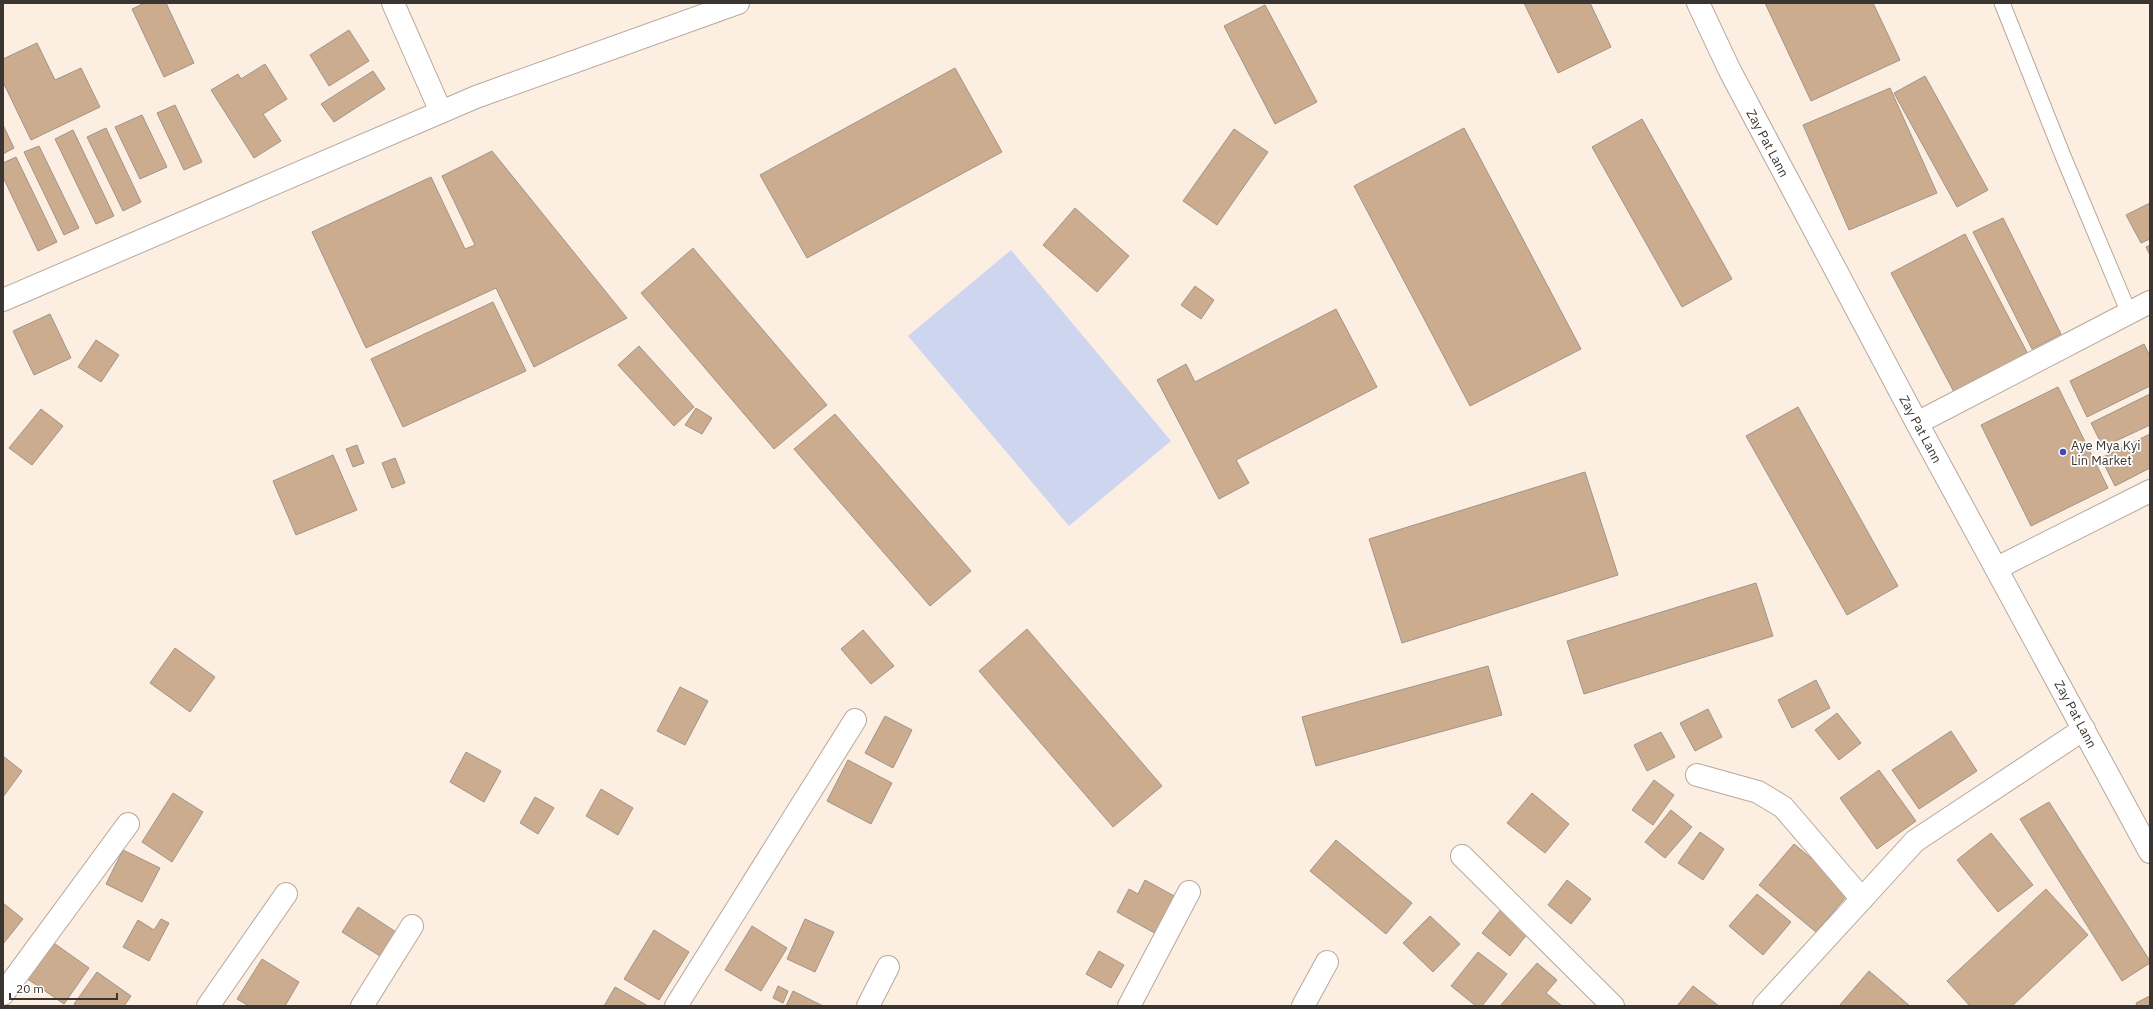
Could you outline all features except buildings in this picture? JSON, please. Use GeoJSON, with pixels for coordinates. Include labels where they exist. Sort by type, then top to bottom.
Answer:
{"type":"FeatureCollection","features":[{"type":"Feature","properties":{"kind":"street"},"geometry":{"type":"LineString","coordinates":[[393,3],[441,112]]}},
{"type":"Feature","properties":{"kind":"street"},"geometry":{"type":"LineString","coordinates":[[3,300],[441,112],[738,3]]}},
{"type":"Feature","properties":{"kind":"street","name":"Zay Pat Lann"},"geometry":{"type":"LineString","coordinates":[[1698,3],[1730,71],[2150,852]]}},
{"type":"Feature","properties":{"kind":"street"},"geometry":{"type":"LineString","coordinates":[[1918,423],[2150,302]]}},
{"type":"Feature","properties":{"kind":"street"},"geometry":{"type":"LineString","coordinates":[[1997,568],[2150,491]]}},
{"type":"Feature","properties":{"kind":"street"},"geometry":{"type":"LineString","coordinates":[[676,1006],[855,720]]}},
{"type":"Feature","properties":{"kind":"street"},"geometry":{"type":"LineString","coordinates":[[1764,1006],[1915,840],[2084,729]]}},
{"type":"Feature","properties":{"kind":"street"},"geometry":{"type":"LineString","coordinates":[[1697,774],[1758,792],[1783,807],[1862,899]]}},
{"type":"Feature","properties":{"kind":"street"},"geometry":{"type":"LineString","coordinates":[[3,994],[128,824]]}},
{"type":"Feature","properties":{"kind":"street"},"geometry":{"type":"LineString","coordinates":[[1462,856],[1613,1006]]}},
{"type":"Feature","properties":{"kind":"street"},"geometry":{"type":"LineString","coordinates":[[1129,1006],[1189,892]]}},
{"type":"Feature","properties":{"kind":"street"},"geometry":{"type":"LineString","coordinates":[[208,1006],[286,894]]}},
{"type":"Feature","properties":{"kind":"street"},"geometry":{"type":"LineString","coordinates":[[362,1006],[412,926]]}},
{"type":"Feature","properties":{"kind":"street"},"geometry":{"type":"LineString","coordinates":[[1303,1006],[1327,962]]}},
{"type":"Feature","properties":{"kind":"street"},"geometry":{"type":"LineString","coordinates":[[868,1006],[888,968]]}},
{"type":"Feature","properties":{"kind":"lane"},"geometry":{"type":"LineString","coordinates":[[2002,3],[2063,156],[2130,313]]}},
{"type":"Feature","properties":{"kind":"shaded area"},"geometry":{"type":"Polygon","coordinates":[[[1011,250],[1171,441],[1069,526],[908,336],[1011,250]]]}},
{"type":"Feature","properties":{"kind":"place","name":"Aye Mya Kyi Lin Market"},"geometry":{"type":"Point","coordinates":[2063,452]}}]}
